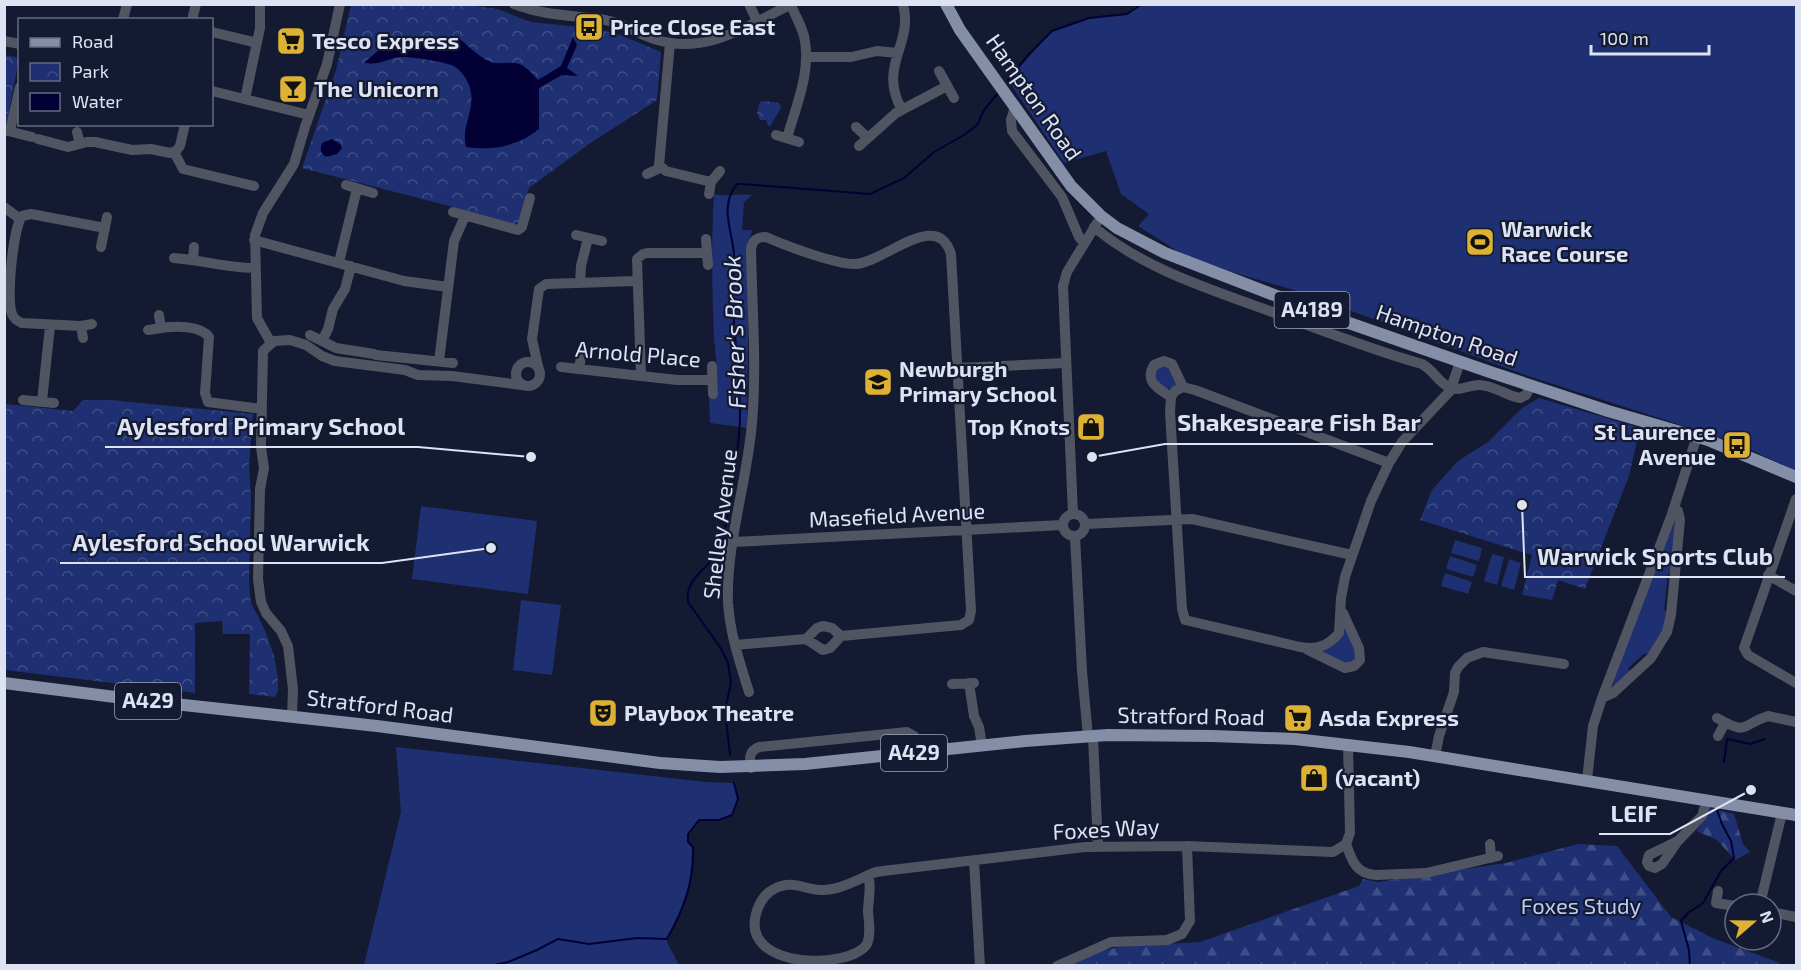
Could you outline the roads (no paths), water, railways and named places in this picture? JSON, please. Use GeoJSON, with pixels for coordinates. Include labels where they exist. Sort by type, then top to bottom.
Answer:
{"type":"FeatureCollection","features":[{"type":"Feature","properties":{"kind":"main road","name":"Hampton Road"},"geometry":{"type":"LineString","coordinates":[[946,4],[960,30],[1071,186],[1101,216],[1128,235],[1165,253],[1326,315],[1531,386],[1608,411],[1698,436]]}},
{"type":"Feature","properties":{"kind":"main road","name":"A4189"},"geometry":{"type":"LineString","coordinates":[[1698,436],[1797,477]]}},
{"type":"Feature","properties":{"kind":"main road","name":"Stratford Road"},"geometry":{"type":"LineString","coordinates":[[4,683],[292,716],[660,763],[712,767],[751,768],[806,764],[1090,737],[1228,736],[1348,744],[1707,800]]}},
{"type":"Feature","properties":{"kind":"main road","name":"A429"},"geometry":{"type":"LineString","coordinates":[[1707,800],[1797,815]]}},
{"type":"Feature","properties":{"kind":"street"},"geometry":{"type":"LineString","coordinates":[[244,99],[261,23],[260,4]]}},
{"type":"Feature","properties":{"kind":"street"},"geometry":{"type":"LineString","coordinates":[[275,342],[257,318],[254,240],[263,213],[294,164],[327,64],[340,4]]}},
{"type":"Feature","properties":{"kind":"street"},"geometry":{"type":"LineString","coordinates":[[514,4],[531,11],[615,22],[670,43],[700,43],[720,39],[791,5],[803,34],[806,57],[802,85],[782,136],[799,142]]}},
{"type":"Feature","properties":{"kind":"street"},"geometry":{"type":"LineString","coordinates":[[582,16],[584,4]]}},
{"type":"Feature","properties":{"kind":"street"},"geometry":{"type":"LineString","coordinates":[[749,4],[757,21]]}},
{"type":"Feature","properties":{"kind":"street"},"geometry":{"type":"LineString","coordinates":[[902,110],[895,98],[892,84],[897,53],[906,25],[903,4]]}},
{"type":"Feature","properties":{"kind":"street"},"geometry":{"type":"LineString","coordinates":[[213,32],[257,43]]}},
{"type":"Feature","properties":{"kind":"street"},"geometry":{"type":"LineString","coordinates":[[660,168],[658,162],[670,43]]}},
{"type":"Feature","properties":{"kind":"street"},"geometry":{"type":"LineString","coordinates":[[806,57],[851,57],[877,51],[897,53]]}},
{"type":"Feature","properties":{"kind":"street"},"geometry":{"type":"LineString","coordinates":[[939,71],[954,98]]}},
{"type":"Feature","properties":{"kind":"street"},"geometry":{"type":"LineString","coordinates":[[856,127],[863,142],[902,110],[947,86]]}},
{"type":"Feature","properties":{"kind":"street"},"geometry":{"type":"LineString","coordinates":[[213,91],[309,115]]}},
{"type":"Feature","properties":{"kind":"street"},"geometry":{"type":"LineString","coordinates":[[18,94],[7,131],[68,147],[95,142],[132,150],[150,149],[174,152]]}},
{"type":"Feature","properties":{"kind":"street"},"geometry":{"type":"LineString","coordinates":[[1015,107],[1011,120],[1012,131],[1062,197],[1079,237],[1084,243]]}},
{"type":"Feature","properties":{"kind":"street"},"geometry":{"type":"LineString","coordinates":[[174,152],[180,146],[185,126]]}},
{"type":"Feature","properties":{"kind":"street"},"geometry":{"type":"LineString","coordinates":[[77,132],[80,144]]}},
{"type":"Feature","properties":{"kind":"street"},"geometry":{"type":"LineString","coordinates":[[174,152],[180,166],[186,170],[254,186]]}},
{"type":"Feature","properties":{"kind":"street"},"geometry":{"type":"LineString","coordinates":[[647,174],[660,168],[711,182]]}},
{"type":"Feature","properties":{"kind":"street"},"geometry":{"type":"LineString","coordinates":[[709,194],[711,182],[720,171]]}},
{"type":"Feature","properties":{"kind":"street"},"geometry":{"type":"LineString","coordinates":[[346,185],[373,193]]}},
{"type":"Feature","properties":{"kind":"street"},"geometry":{"type":"LineString","coordinates":[[339,262],[357,189]]}},
{"type":"Feature","properties":{"kind":"street"},"geometry":{"type":"LineString","coordinates":[[453,212],[518,230],[522,227],[530,198]]}},
{"type":"Feature","properties":{"kind":"street"},"geometry":{"type":"LineString","coordinates":[[4,207],[20,219]]}},
{"type":"Feature","properties":{"kind":"street"},"geometry":{"type":"LineString","coordinates":[[20,219],[31,214],[106,223],[101,247]]}},
{"type":"Feature","properties":{"kind":"street"},"geometry":{"type":"LineString","coordinates":[[439,361],[454,241],[465,216]]}},
{"type":"Feature","properties":{"kind":"street"},"geometry":{"type":"LineString","coordinates":[[1073,513],[1063,286],[1067,272],[1101,216]]}},
{"type":"Feature","properties":{"kind":"street"},"geometry":{"type":"LineString","coordinates":[[20,219],[8,282],[10,309],[14,318],[22,323],[50,326],[87,325],[83,338]]}},
{"type":"Feature","properties":{"kind":"street","name":"Hampton Road"},"geometry":{"type":"LineString","coordinates":[[1094,227],[1153,265],[1243,301],[1422,364],[1451,388]]}},
{"type":"Feature","properties":{"kind":"street","name":"Shelley Avenue"},"geometry":{"type":"LineString","coordinates":[[749,692],[735,645],[728,605],[733,542],[752,420],[751,250],[756,239],[766,237],[837,261],[856,264],[873,260],[927,234],[935,235],[943,240],[951,254],[958,368]]}},
{"type":"Feature","properties":{"kind":"street"},"geometry":{"type":"LineString","coordinates":[[576,235],[602,241]]}},
{"type":"Feature","properties":{"kind":"street"},"geometry":{"type":"LineString","coordinates":[[580,283],[581,266],[588,238]]}},
{"type":"Feature","properties":{"kind":"street"},"geometry":{"type":"LineString","coordinates":[[706,239],[708,265]]}},
{"type":"Feature","properties":{"kind":"street"},"geometry":{"type":"LineString","coordinates":[[254,240],[404,281],[448,287]]}},
{"type":"Feature","properties":{"kind":"street"},"geometry":{"type":"LineString","coordinates":[[193,260],[194,247]]}},
{"type":"Feature","properties":{"kind":"street"},"geometry":{"type":"LineString","coordinates":[[641,376],[636,261],[643,254],[707,253]]}},
{"type":"Feature","properties":{"kind":"street"},"geometry":{"type":"LineString","coordinates":[[174,258],[234,268],[254,268]]}},
{"type":"Feature","properties":{"kind":"street"},"geometry":{"type":"LineString","coordinates":[[322,341],[333,309],[345,289],[351,266]]}},
{"type":"Feature","properties":{"kind":"street"},"geometry":{"type":"LineString","coordinates":[[522,385],[516,378],[532,339],[539,289],[546,284],[636,281]]}},
{"type":"Feature","properties":{"kind":"street"},"geometry":{"type":"LineString","coordinates":[[159,315],[161,328]]}},
{"type":"Feature","properties":{"kind":"street"},"geometry":{"type":"LineString","coordinates":[[42,401],[50,326]]}},
{"type":"Feature","properties":{"kind":"street"},"geometry":{"type":"LineString","coordinates":[[148,330],[178,327],[203,331],[210,337],[205,393],[208,402],[262,409]]}},
{"type":"Feature","properties":{"kind":"street"},"geometry":{"type":"LineString","coordinates":[[310,335],[336,348],[375,355],[453,363]]}},
{"type":"Feature","properties":{"kind":"street"},"geometry":{"type":"LineString","coordinates":[[292,716],[288,646],[281,631],[266,613],[259,593],[260,489],[264,468],[261,447],[263,351],[275,342],[291,340],[301,342],[335,361],[405,370],[422,368],[440,375],[531,387],[537,383],[541,374],[532,339]]}},
{"type":"Feature","properties":{"kind":"street"},"geometry":{"type":"LineString","coordinates":[[579,369],[582,351]]}},
{"type":"Feature","properties":{"kind":"street"},"geometry":{"type":"LineString","coordinates":[[1171,397],[1152,382],[1150,375],[1154,365],[1164,361],[1172,364],[1183,387]]}},
{"type":"Feature","properties":{"kind":"street"},"geometry":{"type":"LineString","coordinates":[[489,381],[505,376],[520,365],[530,362],[538,366]]}},
{"type":"Feature","properties":{"kind":"street"},"geometry":{"type":"LineString","coordinates":[[1389,463],[1195,390],[1183,387],[1175,391],[1171,397],[1170,412],[1182,609],[1185,620],[1300,646],[1315,648],[1329,643],[1339,633],[1346,577],[1371,501],[1402,442],[1451,388],[1460,362]]}},
{"type":"Feature","properties":{"kind":"street"},"geometry":{"type":"LineString","coordinates":[[806,639],[823,650],[833,646],[842,636],[966,623],[969,620],[971,611],[958,368],[1066,363]]}},
{"type":"Feature","properties":{"kind":"street"},"geometry":{"type":"LineString","coordinates":[[712,366],[713,394]]}},
{"type":"Feature","properties":{"kind":"street","name":"Arnold Place"},"geometry":{"type":"LineString","coordinates":[[561,367],[677,380],[712,380]]}},
{"type":"Feature","properties":{"kind":"street"},"geometry":{"type":"LineString","coordinates":[[1451,388],[1483,386],[1520,398],[1526,395],[1531,386]]}},
{"type":"Feature","properties":{"kind":"street"},"geometry":{"type":"LineString","coordinates":[[23,400],[54,403]]}},
{"type":"Feature","properties":{"kind":"street"},"geometry":{"type":"LineString","coordinates":[[1587,780],[1593,726],[1602,698],[1673,510],[1698,436]]}},
{"type":"Feature","properties":{"kind":"street"},"geometry":{"type":"LineString","coordinates":[[1797,499],[1745,644],[1745,651],[1749,655],[1797,683]]}},
{"type":"Feature","properties":{"kind":"street"},"geometry":{"type":"LineString","coordinates":[[1602,698],[1613,693],[1651,658],[1666,632],[1671,615],[1680,519],[1678,511],[1673,510]]}},
{"type":"Feature","properties":{"kind":"street"},"geometry":{"type":"LineString","coordinates":[[1073,513],[1083,517],[1086,524],[1083,531],[1075,536],[1065,532],[1062,525],[1065,517],[1073,513]]}},
{"type":"Feature","properties":{"kind":"street"},"geometry":{"type":"LineString","coordinates":[[1086,524],[1192,519],[1352,555]]}},
{"type":"Feature","properties":{"kind":"street","name":"Masefield Avenue"},"geometry":{"type":"LineString","coordinates":[[733,542],[1062,525]]}},
{"type":"Feature","properties":{"kind":"street"},"geometry":{"type":"LineString","coordinates":[[1075,536],[1082,671],[1090,737],[1098,846]]}},
{"type":"Feature","properties":{"kind":"street"},"geometry":{"type":"LineString","coordinates":[[1768,575],[1797,591]]}},
{"type":"Feature","properties":{"kind":"street"},"geometry":{"type":"LineString","coordinates":[[1300,646],[1345,668],[1354,666],[1360,660],[1359,648],[1341,610]]}},
{"type":"Feature","properties":{"kind":"street"},"geometry":{"type":"LineString","coordinates":[[735,645],[806,639],[823,626],[832,628],[842,636]]}},
{"type":"Feature","properties":{"kind":"street"},"geometry":{"type":"LineString","coordinates":[[1436,756],[1439,736],[1454,692],[1455,673],[1462,661],[1472,654],[1483,652],[1536,665],[1564,664]]}},
{"type":"Feature","properties":{"kind":"street"},"geometry":{"type":"LineString","coordinates":[[952,684],[972,683],[974,716],[979,727],[982,746]]}},
{"type":"Feature","properties":{"kind":"street"},"geometry":{"type":"LineString","coordinates":[[1718,736],[1721,721],[1736,728],[1743,728],[1768,716],[1797,722]]}},
{"type":"Feature","properties":{"kind":"street"},"geometry":{"type":"LineString","coordinates":[[751,768],[749,761],[751,752],[759,747],[897,733],[911,733],[922,752]]}},
{"type":"Feature","properties":{"kind":"street"},"geometry":{"type":"LineString","coordinates":[[1348,744],[1350,833],[1346,844],[1354,864],[1368,874],[1426,873],[1495,857],[1490,844]]}},
{"type":"Feature","properties":{"kind":"street"},"geometry":{"type":"LineString","coordinates":[[1678,841],[1702,816],[1707,800]]}},
{"type":"Feature","properties":{"kind":"street"},"geometry":{"type":"LineString","coordinates":[[1763,892],[1782,813]]}},
{"type":"Feature","properties":{"kind":"street","name":"Foxes Way"},"geometry":{"type":"LineString","coordinates":[[868,875],[870,881],[869,936],[863,950],[857,956],[836,964],[808,965],[779,959],[761,944],[756,932],[755,917],[761,900],[780,886],[792,884],[829,890],[868,875],[883,871],[1098,846],[1187,846],[1333,852],[1346,844]]}},
{"type":"Feature","properties":{"kind":"street"},"geometry":{"type":"LineString","coordinates":[[1057,966],[1111,942],[1167,940],[1182,934],[1190,921],[1187,846]]}},
{"type":"Feature","properties":{"kind":"street"},"geometry":{"type":"LineString","coordinates":[[974,860],[980,966]]}},
{"type":"Feature","properties":{"kind":"street"},"geometry":{"type":"LineString","coordinates":[[1718,891],[1716,903],[1723,904]]}},
{"type":"Feature","properties":{"kind":"water"},"geometry":{"type":"Polygon","coordinates":[[[414,37],[429,41],[459,38],[487,60],[522,65],[538,80],[561,66],[573,37],[577,45],[567,68],[578,76],[562,75],[539,88],[539,129],[531,135],[523,140],[495,148],[466,147],[465,133],[471,107],[471,93],[468,82],[457,68],[444,63],[405,57],[364,63],[387,45],[414,37]]]}},
{"type":"Feature","properties":{"kind":"water"},"geometry":{"type":"Polygon","coordinates":[[[332,139],[342,148],[337,154],[326,157],[321,151],[322,143],[332,139]]]}},
{"type":"Feature","properties":{"kind":"waterway","name":"Fisher's Brook"},"geometry":{"type":"LineString","coordinates":[[1008,80],[1052,31],[1089,18],[1127,14],[1142,4]]}},
{"type":"Feature","properties":{"kind":"waterway","name":"Fisher's Brook"},"geometry":{"type":"LineString","coordinates":[[730,755],[725,710],[731,683],[728,663],[720,647],[688,602],[688,594],[696,576],[716,555],[719,548],[729,511],[738,445],[740,401],[733,309],[734,254],[728,218],[732,192],[737,184],[742,184],[870,194],[904,178],[934,152],[977,125],[984,110],[998,93]]}},
{"type":"Feature","properties":{"kind":"waterway"},"geometry":{"type":"LineString","coordinates":[[1724,762],[1727,739],[1750,744],[1765,739]]}},
{"type":"Feature","properties":{"kind":"waterway","name":"Fisher's Brook"},"geometry":{"type":"LineString","coordinates":[[490,966],[508,962],[558,939],[589,944],[637,938],[667,939],[683,906],[690,884],[693,847],[688,842],[688,834],[699,820],[719,820],[732,815],[738,799],[734,783]]}},
{"type":"Feature","properties":{"kind":"waterway"},"geometry":{"type":"LineString","coordinates":[[1690,966],[1689,950],[1681,921],[1703,903],[1721,871],[1734,858],[1731,841],[1717,810]]}},
{"type":"Feature","properties":{"kind":"place","name":"Price Close East"},"geometry":{"type":"Point","coordinates":[589,27]}},
{"type":"Feature","properties":{"kind":"place","name":"Tesco Express"},"geometry":{"type":"Point","coordinates":[291,41]}},
{"type":"Feature","properties":{"kind":"place","name":"The Unicorn"},"geometry":{"type":"Point","coordinates":[293,89]}},
{"type":"Feature","properties":{"kind":"place","name":"Warwick Race Course"},"geometry":{"type":"Point","coordinates":[1480,242]}},
{"type":"Feature","properties":{"kind":"place","name":"Newburgh Primary School"},"geometry":{"type":"Point","coordinates":[878,382]}},
{"type":"Feature","properties":{"kind":"place","name":"Top Knots"},"geometry":{"type":"Point","coordinates":[1091,427]}},
{"type":"Feature","properties":{"kind":"place","name":"St Laurence Avenue"},"geometry":{"type":"Point","coordinates":[1737,445]}},
{"type":"Feature","properties":{"kind":"place","name":"Aylesford Primary School"},"geometry":{"type":"Point","coordinates":[531,457]}},
{"type":"Feature","properties":{"kind":"place","name":"Shakespeare Fish Bar"},"geometry":{"type":"Point","coordinates":[1092,457]}},
{"type":"Feature","properties":{"kind":"place","name":"Warwick Sports Club"},"geometry":{"type":"Point","coordinates":[1522,505]}},
{"type":"Feature","properties":{"kind":"place","name":"Aylesford School Warwick"},"geometry":{"type":"Point","coordinates":[491,548]}},
{"type":"Feature","properties":{"kind":"place","name":"Playbox Theatre"},"geometry":{"type":"Point","coordinates":[603,713]}},
{"type":"Feature","properties":{"kind":"place","name":"Asda Express"},"geometry":{"type":"Point","coordinates":[1298,718]}},
{"type":"Feature","properties":{"kind":"place","name":"(vacant)"},"geometry":{"type":"Point","coordinates":[1314,778]}},
{"type":"Feature","properties":{"kind":"place","name":"LEIF"},"geometry":{"type":"Point","coordinates":[1751,790]}},
{"type":"Feature","properties":{"kind":"park label","name":"Foxes Study"},"geometry":{"type":"Point","coordinates":[1581,906]}}]}
